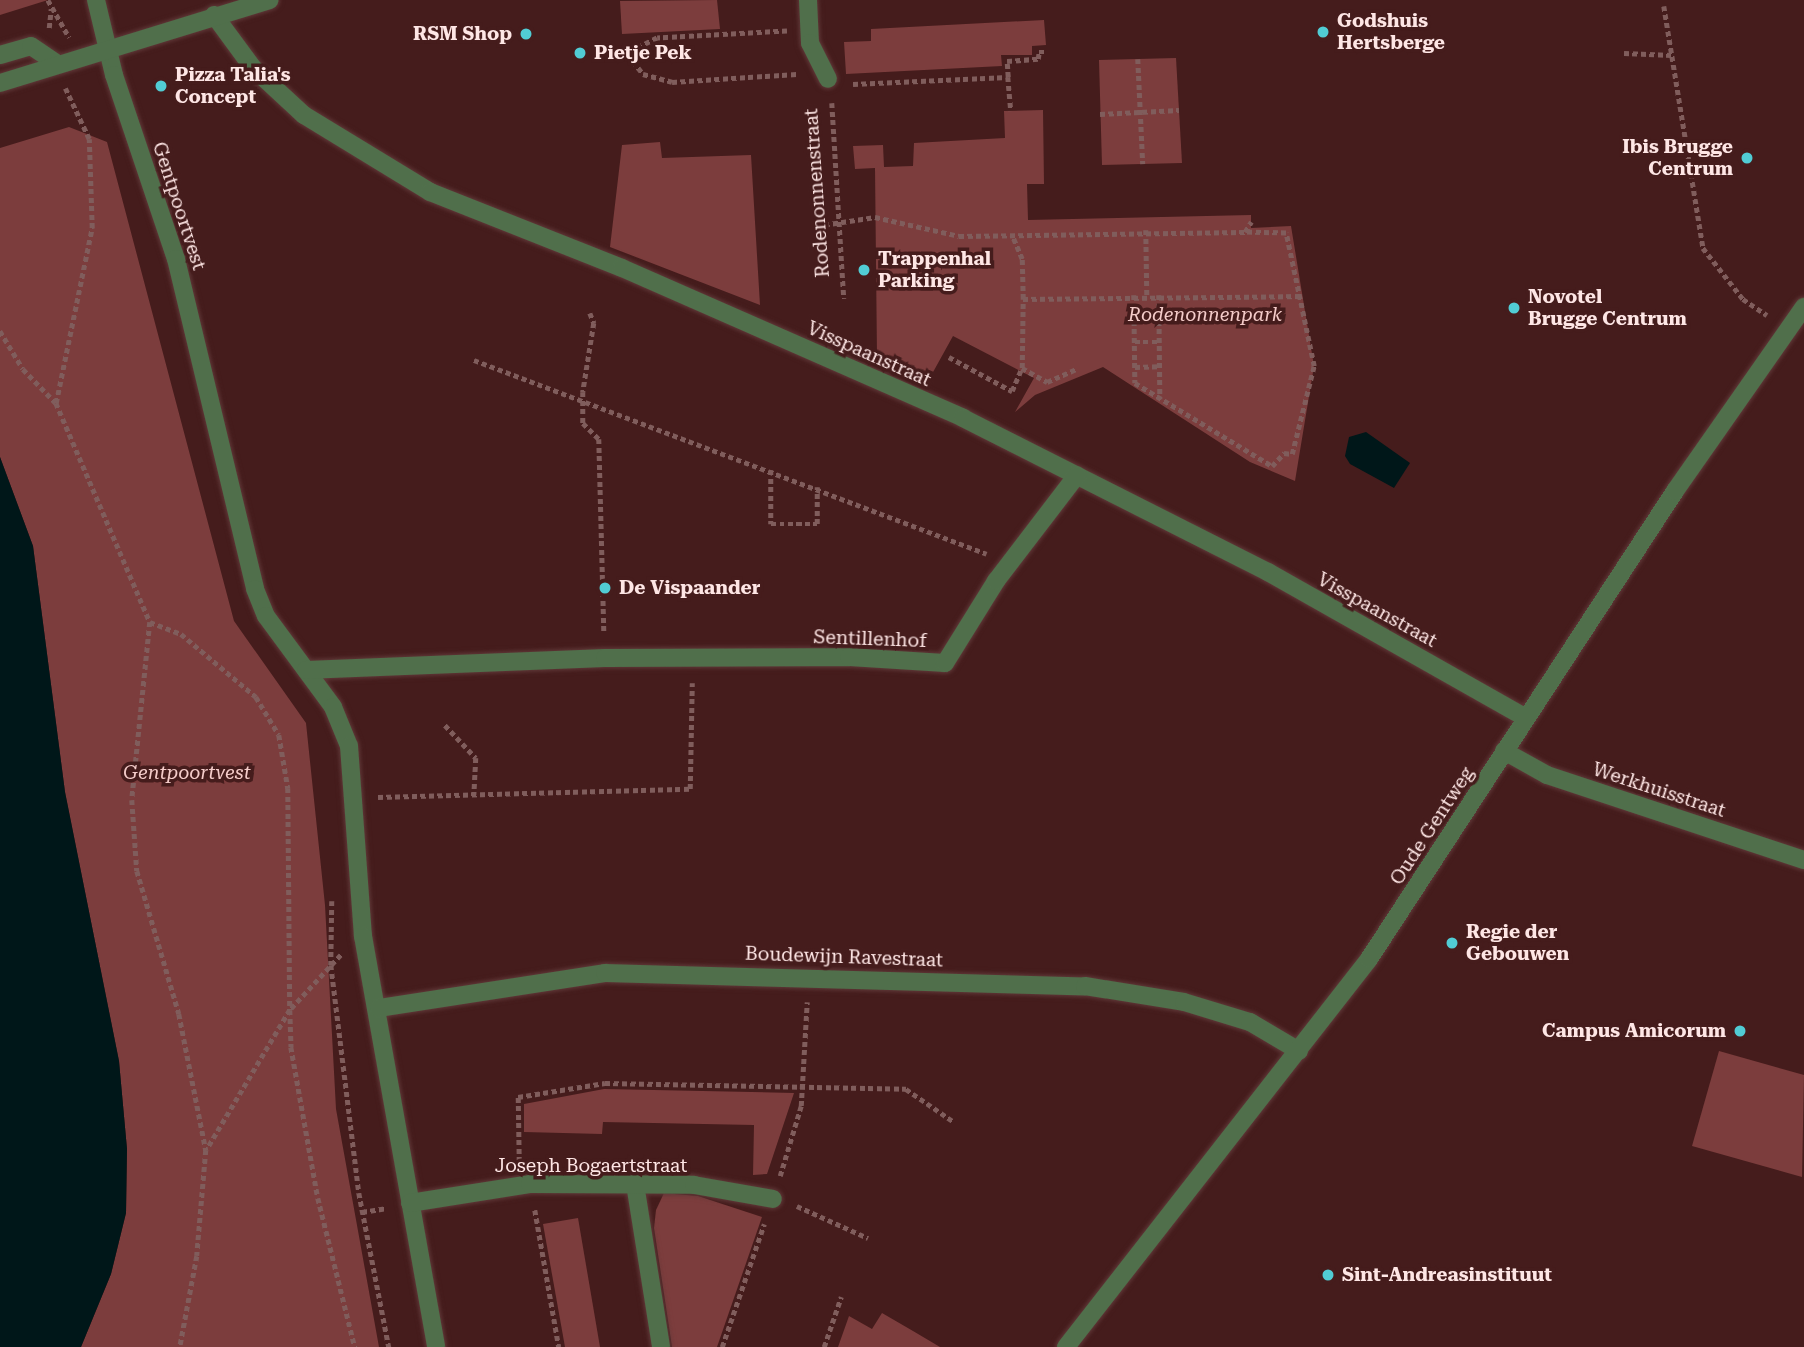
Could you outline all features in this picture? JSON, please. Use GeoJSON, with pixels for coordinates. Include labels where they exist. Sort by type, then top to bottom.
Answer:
{"type":"FeatureCollection","features":[{"type":"Feature","properties":{"kind":"street","name":"Gentpoortvest"},"geometry":{"type":"LineString","coordinates":[[96,0],[106,49],[176,259],[256,589],[267,616],[333,706],[349,746],[363,936],[379,1008],[436,1347]]}},
{"type":"Feature","properties":{"kind":"street"},"geometry":{"type":"LineString","coordinates":[[0,83],[214,15],[270,0]]}},
{"type":"Feature","properties":{"kind":"street"},"geometry":{"type":"LineString","coordinates":[[808,0],[808,31],[828,79]]}},
{"type":"Feature","properties":{"kind":"street","name":"Visspaanstraat"},"geometry":{"type":"LineString","coordinates":[[214,15],[253,68],[304,116],[430,192],[622,268],[963,418],[1268,572],[1526,718]]}},
{"type":"Feature","properties":{"kind":"street"},"geometry":{"type":"LineString","coordinates":[[0,55],[30,46],[58,64]]}},
{"type":"Feature","properties":{"kind":"street","name":"Oude Gentweg"},"geometry":{"type":"LineString","coordinates":[[1069,1346],[1300,1051],[1376,949],[1526,718],[1798,324],[1804,307]]}},
{"type":"Feature","properties":{"kind":"street","name":"Sentillenhof"},"geometry":{"type":"LineString","coordinates":[[306,670],[692,658],[849,657],[945,663],[1010,563],[1076,475]]}},
{"type":"Feature","properties":{"kind":"street","name":"Werkhuisstraat"},"geometry":{"type":"LineString","coordinates":[[1504,751],[1547,775],[1804,860]]}},
{"type":"Feature","properties":{"kind":"street","name":"Boudewijn Ravestraat"},"geometry":{"type":"LineString","coordinates":[[379,1008],[605,973],[1085,986],[1184,1002],[1250,1022],[1300,1051]]}},
{"type":"Feature","properties":{"kind":"street","name":"Joseph Bogaertstraat"},"geometry":{"type":"LineString","coordinates":[[410,1203],[525,1184],[694,1185],[773,1199]]}},
{"type":"Feature","properties":{"kind":"street"},"geometry":{"type":"LineString","coordinates":[[635,1184],[661,1347]]}},
{"type":"Feature","properties":{"kind":"path"},"geometry":{"type":"LineString","coordinates":[[48,0],[66,27],[77,58]]}},
{"type":"Feature","properties":{"kind":"path"},"geometry":{"type":"LineString","coordinates":[[1664,6],[1703,248],[1743,299],[1762,314],[1798,324]]}},
{"type":"Feature","properties":{"kind":"path"},"geometry":{"type":"LineString","coordinates":[[49,33],[51,8]]}},
{"type":"Feature","properties":{"kind":"path"},"geometry":{"type":"LineString","coordinates":[[808,31],[657,38],[641,46],[633,61],[643,74],[672,82],[828,79]]}},
{"type":"Feature","properties":{"kind":"path"},"geometry":{"type":"LineString","coordinates":[[1011,111],[1007,61],[1038,59],[1039,52],[1047,52]]}},
{"type":"Feature","properties":{"kind":"path"},"geometry":{"type":"LineString","coordinates":[[1624,53],[1672,55]]}},
{"type":"Feature","properties":{"kind":"path"},"geometry":{"type":"LineString","coordinates":[[1138,59],[1143,164]]}},
{"type":"Feature","properties":{"kind":"path","name":"Rodenonnenstraat"},"geometry":{"type":"LineString","coordinates":[[844,299],[828,79],[1008,77]]}},
{"type":"Feature","properties":{"kind":"path"},"geometry":{"type":"LineString","coordinates":[[55,403],[67,366],[93,205],[89,139],[65,88]]}},
{"type":"Feature","properties":{"kind":"path"},"geometry":{"type":"LineString","coordinates":[[1100,114],[1179,110]]}},
{"type":"Feature","properties":{"kind":"path"},"geometry":{"type":"LineString","coordinates":[[816,226],[875,217],[959,236],[1146,230],[1286,233],[1314,366],[1292,454],[1284,453],[1272,466],[1135,383],[1134,295]]}},
{"type":"Feature","properties":{"kind":"path"},"geometry":{"type":"LineString","coordinates":[[1245,232],[1251,222]]}},
{"type":"Feature","properties":{"kind":"path"},"geometry":{"type":"LineString","coordinates":[[1146,230],[1147,295]]}},
{"type":"Feature","properties":{"kind":"path"},"geometry":{"type":"LineString","coordinates":[[949,357],[1012,391],[1022,368],[1023,299],[1022,259],[1012,235]]}},
{"type":"Feature","properties":{"kind":"path"},"geometry":{"type":"LineString","coordinates":[[1023,299],[1134,295],[1300,296]]}},
{"type":"Feature","properties":{"kind":"path"},"geometry":{"type":"LineString","coordinates":[[1159,295],[1160,400]]}},
{"type":"Feature","properties":{"kind":"path"},"geometry":{"type":"LineString","coordinates":[[590,313],[594,323],[582,399],[583,423],[599,439],[605,659]]}},
{"type":"Feature","properties":{"kind":"path"},"geometry":{"type":"LineString","coordinates":[[0,331],[23,369],[55,403],[150,622],[132,800],[137,871],[179,1014],[206,1150],[198,1256],[180,1347]]}},
{"type":"Feature","properties":{"kind":"path"},"geometry":{"type":"LineString","coordinates":[[1135,342],[1159,342]]}},
{"type":"Feature","properties":{"kind":"path"},"geometry":{"type":"LineString","coordinates":[[474,360],[817,487],[1010,563]]}},
{"type":"Feature","properties":{"kind":"path"},"geometry":{"type":"LineString","coordinates":[[1135,366],[1160,366]]}},
{"type":"Feature","properties":{"kind":"path"},"geometry":{"type":"LineString","coordinates":[[1022,368],[1047,382],[1076,369]]}},
{"type":"Feature","properties":{"kind":"path"},"geometry":{"type":"LineString","coordinates":[[771,470],[771,524],[817,524],[817,487]]}},
{"type":"Feature","properties":{"kind":"path"},"geometry":{"type":"LineString","coordinates":[[150,622],[181,634],[217,660],[256,697],[279,735],[288,788],[291,1047],[318,1198],[355,1347]]}},
{"type":"Feature","properties":{"kind":"path"},"geometry":{"type":"LineString","coordinates":[[354,798],[690,789],[692,658]]}},
{"type":"Feature","properties":{"kind":"path"},"geometry":{"type":"LineString","coordinates":[[445,725],[476,758],[474,795]]}},
{"type":"Feature","properties":{"kind":"path"},"geometry":{"type":"LineString","coordinates":[[332,898],[331,965],[359,1193],[389,1347]]}},
{"type":"Feature","properties":{"kind":"path"},"geometry":{"type":"LineString","coordinates":[[206,1150],[290,1010],[331,965],[363,936]]}},
{"type":"Feature","properties":{"kind":"path"},"geometry":{"type":"LineString","coordinates":[[722,1347],[773,1199],[802,1087],[809,977]]}},
{"type":"Feature","properties":{"kind":"path"},"geometry":{"type":"LineString","coordinates":[[559,1347],[525,1184],[517,1097],[605,1083],[906,1089],[954,1122]]}},
{"type":"Feature","properties":{"kind":"path"},"geometry":{"type":"LineString","coordinates":[[773,1199],[791,1203],[868,1238]]}},
{"type":"Feature","properties":{"kind":"path"},"geometry":{"type":"LineString","coordinates":[[824,1347],[841,1297]]}},
{"type":"Feature","properties":{"kind":"green space"},"geometry":{"type":"Polygon","coordinates":[[[0,0],[48,0],[0,15],[0,0]]]}},
{"type":"Feature","properties":{"kind":"green space"},"geometry":{"type":"Polygon","coordinates":[[[717,0],[720,29],[622,34],[620,1],[717,0]]]}},
{"type":"Feature","properties":{"kind":"green space"},"geometry":{"type":"Polygon","coordinates":[[[1044,20],[1046,45],[1032,46],[1032,55],[1001,55],[1002,66],[846,74],[844,42],[871,41],[871,29],[1044,20]]]}},
{"type":"Feature","properties":{"kind":"green space"},"geometry":{"type":"Polygon","coordinates":[[[1176,58],[1182,163],[1102,165],[1099,60],[1176,58]]]}},
{"type":"Feature","properties":{"kind":"green space","name":"Rodenonnenpark"},"geometry":{"type":"Polygon","coordinates":[[[1043,110],[1044,184],[1027,184],[1028,220],[1251,215],[1251,228],[1291,226],[1314,366],[1295,481],[1250,462],[1103,367],[1035,395],[1015,412],[1034,378],[953,336],[927,383],[877,357],[875,168],[855,169],[853,146],[883,145],[884,167],[913,166],[914,143],[1005,138],[1004,111],[1043,110]]]}},
{"type":"Feature","properties":{"kind":"green space","name":"Gentpoortvest"},"geometry":{"type":"Polygon","coordinates":[[[69,127],[107,142],[234,621],[306,723],[325,905],[336,1109],[379,1347],[81,1347],[111,1274],[126,1213],[127,1149],[119,1061],[65,792],[33,546],[0,457],[0,148],[69,127]]]}},
{"type":"Feature","properties":{"kind":"green space"},"geometry":{"type":"Polygon","coordinates":[[[660,142],[662,158],[751,155],[760,305],[610,247],[622,145],[660,142]]]}},
{"type":"Feature","properties":{"kind":"green space"},"geometry":{"type":"Polygon","coordinates":[[[1719,1051],[1804,1075],[1802,1177],[1692,1146],[1719,1051]]]}},
{"type":"Feature","properties":{"kind":"green space"},"geometry":{"type":"Polygon","coordinates":[[[604,1089],[794,1093],[767,1174],[753,1175],[754,1125],[603,1122],[602,1134],[524,1132],[524,1104],[604,1089]]]}},
{"type":"Feature","properties":{"kind":"green space"},"geometry":{"type":"Polygon","coordinates":[[[664,1193],[698,1196],[762,1217],[717,1347],[672,1347],[654,1228],[656,1210],[664,1193]]]}},
{"type":"Feature","properties":{"kind":"green space"},"geometry":{"type":"Polygon","coordinates":[[[578,1218],[600,1347],[565,1347],[543,1224],[578,1218]]]}},
{"type":"Feature","properties":{"kind":"green space"},"geometry":{"type":"Polygon","coordinates":[[[882,1313],[940,1347],[838,1347],[849,1316],[872,1329],[882,1313]]]}},
{"type":"Feature","properties":{"kind":"shaded area"},"geometry":{"type":"Polygon","coordinates":[[[1366,432],[1410,463],[1394,488],[1350,464],[1345,456],[1349,437],[1366,432]]]}},
{"type":"Feature","properties":{"kind":"shaded area"},"geometry":{"type":"Polygon","coordinates":[[[0,457],[33,546],[65,792],[119,1061],[127,1149],[126,1213],[111,1274],[81,1347],[0,1347],[0,457]]]}},
{"type":"Feature","properties":{"kind":"place","name":"Godshuis Hertsberge"},"geometry":{"type":"Point","coordinates":[1323,32]}},
{"type":"Feature","properties":{"kind":"place","name":"RSM Shop"},"geometry":{"type":"Point","coordinates":[526,34]}},
{"type":"Feature","properties":{"kind":"place","name":"Pietje Pek"},"geometry":{"type":"Point","coordinates":[580,53]}},
{"type":"Feature","properties":{"kind":"place","name":"Pizza Talia's Concept"},"geometry":{"type":"Point","coordinates":[161,86]}},
{"type":"Feature","properties":{"kind":"place","name":"Ibis Brugge Centrum"},"geometry":{"type":"Point","coordinates":[1747,158]}},
{"type":"Feature","properties":{"kind":"place","name":"Trappenhal Parking"},"geometry":{"type":"Point","coordinates":[864,270]}},
{"type":"Feature","properties":{"kind":"place","name":"Novotel Brugge Centrum"},"geometry":{"type":"Point","coordinates":[1514,308]}},
{"type":"Feature","properties":{"kind":"place","name":"De Vispaander"},"geometry":{"type":"Point","coordinates":[605,588]}},
{"type":"Feature","properties":{"kind":"place","name":"Regie der Gebouwen"},"geometry":{"type":"Point","coordinates":[1452,943]}},
{"type":"Feature","properties":{"kind":"place","name":"Campus Amicorum"},"geometry":{"type":"Point","coordinates":[1740,1031]}},
{"type":"Feature","properties":{"kind":"place","name":"Sint-Andreasinstituut"},"geometry":{"type":"Point","coordinates":[1328,1275]}}]}
